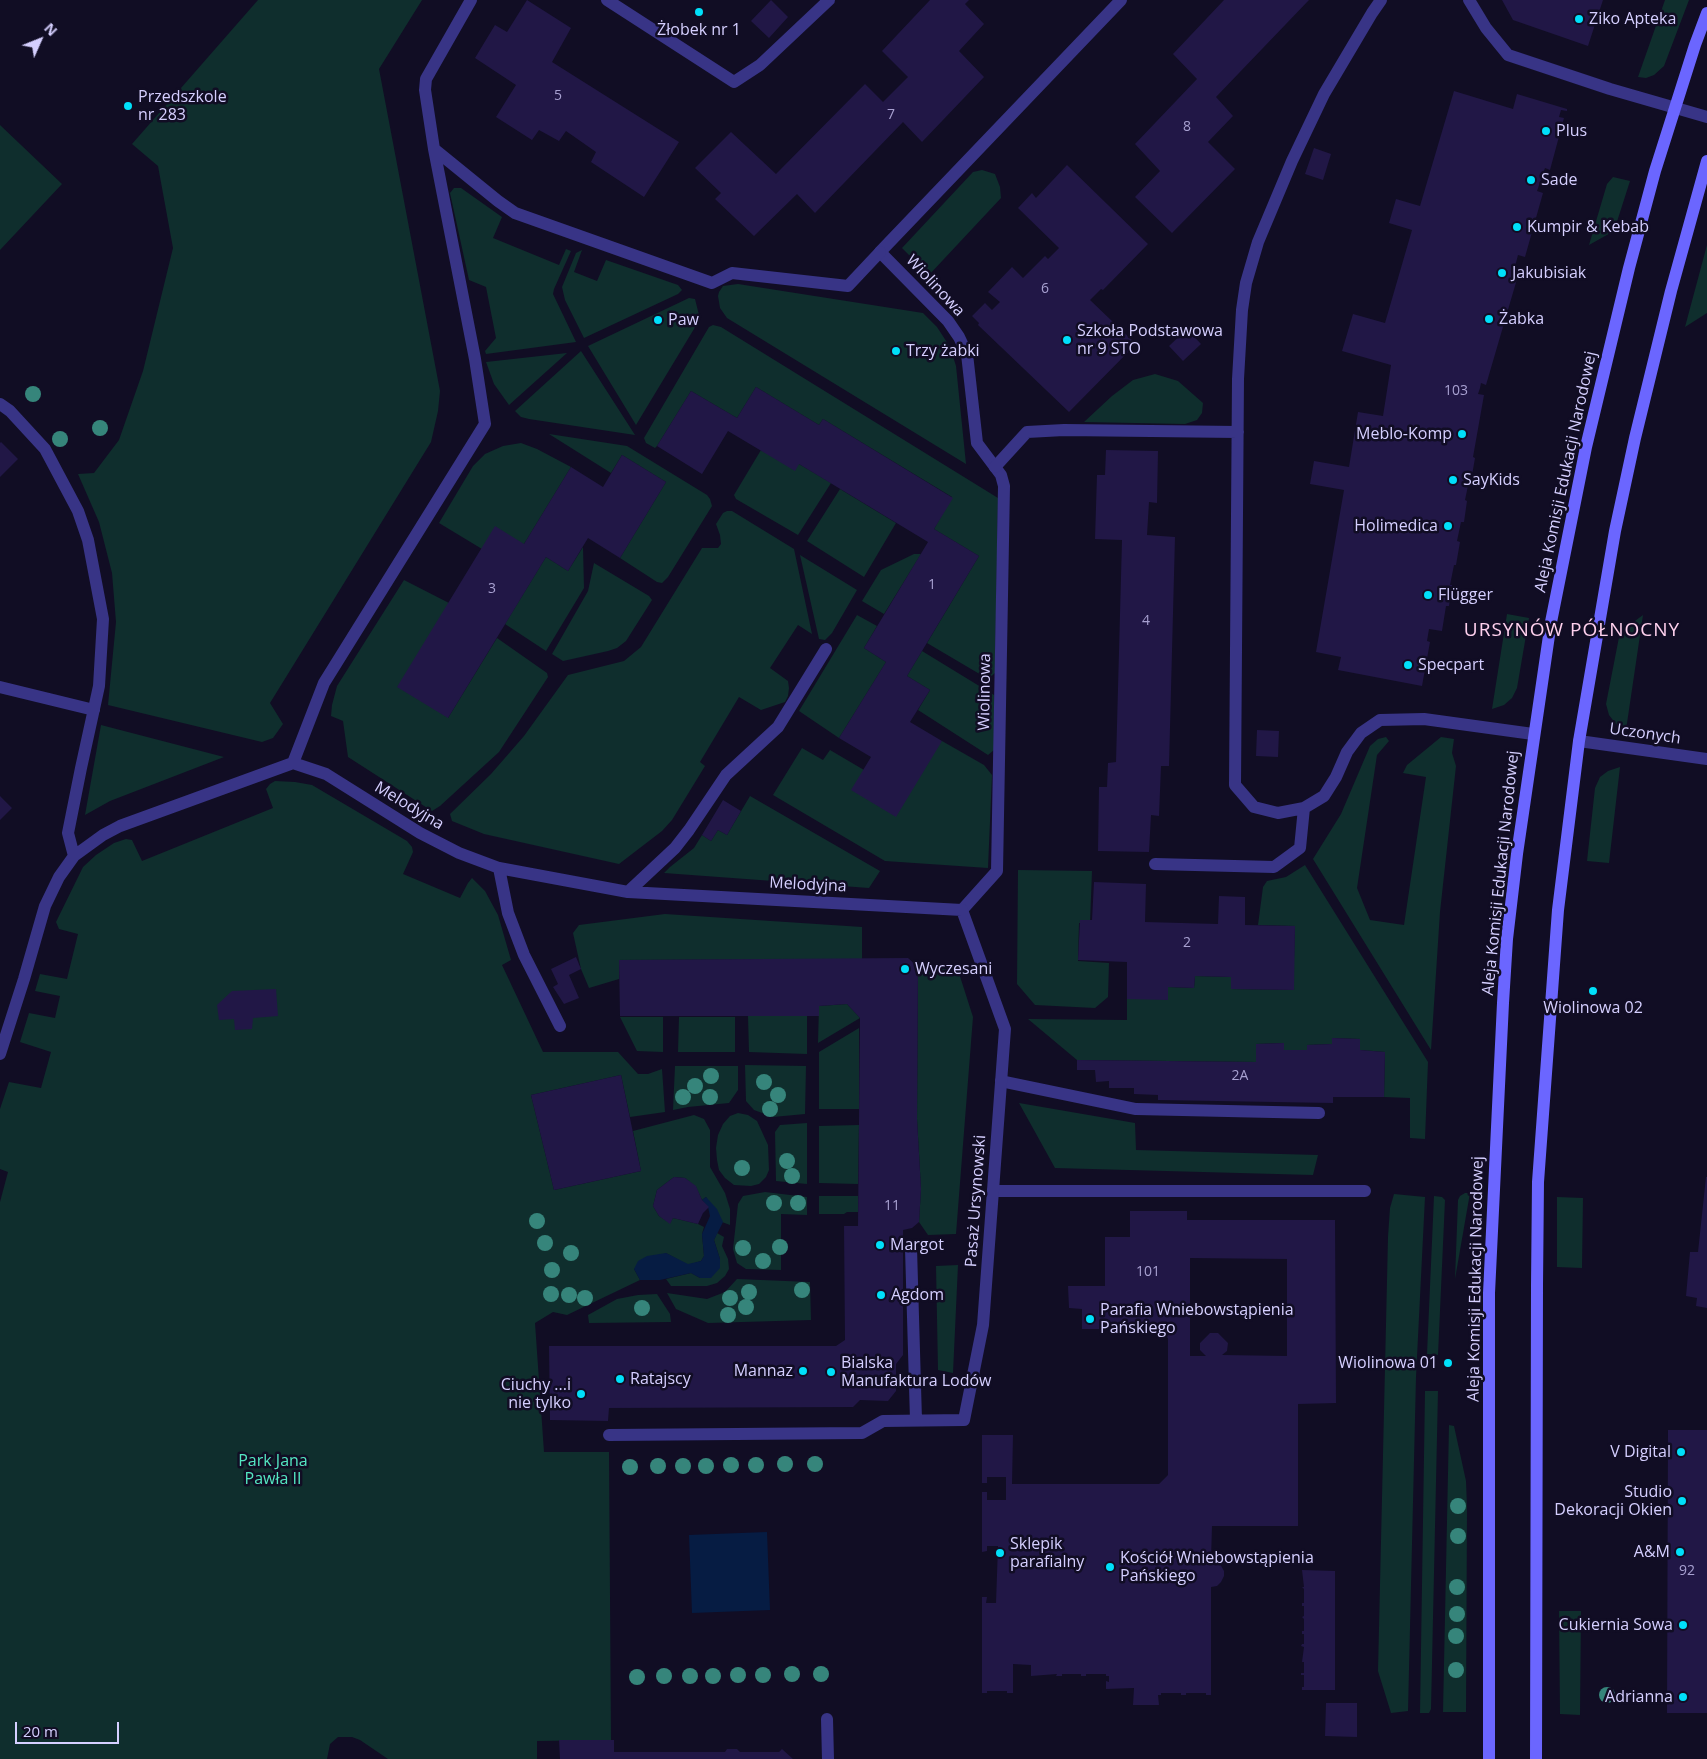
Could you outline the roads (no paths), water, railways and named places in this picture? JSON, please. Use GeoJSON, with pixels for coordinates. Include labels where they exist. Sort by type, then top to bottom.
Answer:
{"type":"FeatureCollection","features":[{"type":"Feature","properties":{"kind":"main road","name":"Aleja Komisji Edukacji Narodowej"},"geometry":{"type":"LineString","coordinates":[[1489,1759],[1489,1293],[1493,1181],[1507,939],[1517,854],[1533,734],[1551,622],[1586,447],[1629,268],[1675,107],[1694,45],[1707,13]]}},
{"type":"Feature","properties":{"kind":"main road"},"geometry":{"type":"LineString","coordinates":[[1536,1759],[1538,1182],[1558,910],[1579,741],[1614,539],[1635,438],[1671,291],[1707,161]]}},
{"type":"Feature","properties":{"kind":"street"},"geometry":{"type":"LineString","coordinates":[[0,1054],[6,1017],[45,906],[59,877],[74,856],[103,835],[120,826],[293,762],[324,682],[485,424],[475,359],[434,149],[425,90],[426,79],[471,0]]}},
{"type":"Feature","properties":{"kind":"street"},"geometry":{"type":"LineString","coordinates":[[607,0],[734,82],[760,65],[829,0]]}},
{"type":"Feature","properties":{"kind":"street","name":"Wiolinowa"},"geometry":{"type":"LineString","coordinates":[[962,910],[996,871],[1004,486],[1001,475],[976,443],[967,354],[959,337],[943,315],[880,252],[1121,0]]}},
{"type":"Feature","properties":{"kind":"street"},"geometry":{"type":"LineString","coordinates":[[1382,0],[1372,13],[1324,94],[1288,170],[1258,242],[1246,283],[1242,310],[1238,432],[1235,784],[1254,807],[1278,813],[1304,808],[1324,796],[1336,777],[1347,752],[1361,733],[1380,720],[1424,718],[1533,734]]}},
{"type":"Feature","properties":{"kind":"street"},"geometry":{"type":"LineString","coordinates":[[1469,0],[1486,28],[1508,55],[1610,89],[1707,117]]}},
{"type":"Feature","properties":{"kind":"street"},"geometry":{"type":"LineString","coordinates":[[434,149],[515,213],[712,283],[732,273],[848,286],[880,252]]}},
{"type":"Feature","properties":{"kind":"street"},"geometry":{"type":"LineString","coordinates":[[0,404],[10,411],[45,449],[78,511],[88,540],[104,619],[99,686],[68,833],[74,856]]}},
{"type":"Feature","properties":{"kind":"street"},"geometry":{"type":"LineString","coordinates":[[995,467],[1027,432],[1064,430],[1238,432]]}},
{"type":"Feature","properties":{"kind":"street"},"geometry":{"type":"LineString","coordinates":[[628,892],[675,848],[690,830],[726,775],[778,727],[826,649]]}},
{"type":"Feature","properties":{"kind":"street"},"geometry":{"type":"LineString","coordinates":[[0,687],[94,710]]}},
{"type":"Feature","properties":{"kind":"street","name":"Uczonych"},"geometry":{"type":"LineString","coordinates":[[1579,741],[1707,760]]}},
{"type":"Feature","properties":{"kind":"street","name":"Melodyjna"},"geometry":{"type":"LineString","coordinates":[[293,762],[326,774],[420,833],[459,853],[499,868],[628,892],[962,910]]}},
{"type":"Feature","properties":{"kind":"street"},"geometry":{"type":"LineString","coordinates":[[1154,864],[1274,867],[1300,848],[1304,808]]}},
{"type":"Feature","properties":{"kind":"street"},"geometry":{"type":"LineString","coordinates":[[499,868],[508,913],[524,955],[560,1026]]}},
{"type":"Feature","properties":{"kind":"street","name":"Pasaż Ursynowski"},"geometry":{"type":"LineString","coordinates":[[609,1435],[862,1433],[883,1421],[964,1420],[983,1325],[1005,1030],[962,910]]}},
{"type":"Feature","properties":{"kind":"street"},"geometry":{"type":"LineString","coordinates":[[1001,1081],[1136,1109],[1319,1113]]}},
{"type":"Feature","properties":{"kind":"street"},"geometry":{"type":"LineString","coordinates":[[993,1190],[1366,1191]]}},
{"type":"Feature","properties":{"kind":"street"},"geometry":{"type":"LineString","coordinates":[[911,1248],[916,1420]]}},
{"type":"Feature","properties":{"kind":"street"},"geometry":{"type":"LineString","coordinates":[[827,1720],[828,1759]]}},
{"type":"Feature","properties":{"kind":"water"},"geometry":{"type":"Polygon","coordinates":[[[706,1197],[717,1209],[723,1222],[714,1240],[720,1259],[720,1268],[711,1278],[700,1278],[691,1273],[660,1280],[640,1280],[634,1269],[638,1261],[647,1256],[666,1253],[688,1264],[701,1261],[704,1256],[702,1234],[710,1216],[708,1207],[702,1200],[706,1197]]]}},
{"type":"Feature","properties":{"kind":"water"},"geometry":{"type":"Polygon","coordinates":[[[767,1532],[770,1610],[692,1613],[689,1535],[767,1532]]]}},
{"type":"Feature","properties":{"kind":"place","name":"Żłobek nr 1"},"geometry":{"type":"Point","coordinates":[699,12]}},
{"type":"Feature","properties":{"kind":"place","name":"Ziko Apteka"},"geometry":{"type":"Point","coordinates":[1579,19]}},
{"type":"Feature","properties":{"kind":"place","name":"Przedszkole nr 283"},"geometry":{"type":"Point","coordinates":[128,106]}},
{"type":"Feature","properties":{"kind":"place","name":"Plus"},"geometry":{"type":"Point","coordinates":[1546,131]}},
{"type":"Feature","properties":{"kind":"place","name":"Sade"},"geometry":{"type":"Point","coordinates":[1531,180]}},
{"type":"Feature","properties":{"kind":"place","name":"Kumpir & Kebab"},"geometry":{"type":"Point","coordinates":[1517,227]}},
{"type":"Feature","properties":{"kind":"place","name":"Jakubisiak"},"geometry":{"type":"Point","coordinates":[1502,273]}},
{"type":"Feature","properties":{"kind":"place","name":"Żabka"},"geometry":{"type":"Point","coordinates":[1489,319]}},
{"type":"Feature","properties":{"kind":"place","name":"Paw"},"geometry":{"type":"Point","coordinates":[658,320]}},
{"type":"Feature","properties":{"kind":"place","name":"Szkoła Podstawowa nr 9 STO"},"geometry":{"type":"Point","coordinates":[1067,340]}},
{"type":"Feature","properties":{"kind":"place","name":"Trzy żabki"},"geometry":{"type":"Point","coordinates":[896,351]}},
{"type":"Feature","properties":{"kind":"place","name":"Meblo-Komp"},"geometry":{"type":"Point","coordinates":[1462,434]}},
{"type":"Feature","properties":{"kind":"place","name":"SayKids"},"geometry":{"type":"Point","coordinates":[1453,480]}},
{"type":"Feature","properties":{"kind":"place","name":"Holimedica"},"geometry":{"type":"Point","coordinates":[1448,526]}},
{"type":"Feature","properties":{"kind":"place","name":"Flügger"},"geometry":{"type":"Point","coordinates":[1428,595]}},
{"type":"Feature","properties":{"kind":"place","name":"Specpart"},"geometry":{"type":"Point","coordinates":[1408,665]}},
{"type":"Feature","properties":{"kind":"place","name":"Wyczesani"},"geometry":{"type":"Point","coordinates":[905,969]}},
{"type":"Feature","properties":{"kind":"place","name":"Wiolinowa 02"},"geometry":{"type":"Point","coordinates":[1593,991]}},
{"type":"Feature","properties":{"kind":"place","name":"Margot"},"geometry":{"type":"Point","coordinates":[880,1245]}},
{"type":"Feature","properties":{"kind":"place","name":"Agdom"},"geometry":{"type":"Point","coordinates":[881,1295]}},
{"type":"Feature","properties":{"kind":"place","name":"Parafia Wniebowstąpienia Pańskiego"},"geometry":{"type":"Point","coordinates":[1090,1319]}},
{"type":"Feature","properties":{"kind":"place","name":"Wiolinowa 01"},"geometry":{"type":"Point","coordinates":[1448,1363]}},
{"type":"Feature","properties":{"kind":"place","name":"Mannaz"},"geometry":{"type":"Point","coordinates":[803,1371]}},
{"type":"Feature","properties":{"kind":"place","name":"Bialska Manufaktura Lodów"},"geometry":{"type":"Point","coordinates":[831,1372]}},
{"type":"Feature","properties":{"kind":"place","name":"Ratajscy"},"geometry":{"type":"Point","coordinates":[620,1379]}},
{"type":"Feature","properties":{"kind":"place","name":"Ciuchy ...i nie tylko"},"geometry":{"type":"Point","coordinates":[581,1394]}},
{"type":"Feature","properties":{"kind":"place","name":"V Digital"},"geometry":{"type":"Point","coordinates":[1681,1452]}},
{"type":"Feature","properties":{"kind":"place","name":"Studio Dekoracji Okien"},"geometry":{"type":"Point","coordinates":[1682,1501]}},
{"type":"Feature","properties":{"kind":"place","name":"A&M"},"geometry":{"type":"Point","coordinates":[1680,1552]}},
{"type":"Feature","properties":{"kind":"place","name":"Sklepik parafialny"},"geometry":{"type":"Point","coordinates":[1000,1553]}},
{"type":"Feature","properties":{"kind":"place","name":"Kościół Wniebowstąpienia Pańskiego"},"geometry":{"type":"Point","coordinates":[1110,1567]}},
{"type":"Feature","properties":{"kind":"place","name":"Cukiernia Sowa"},"geometry":{"type":"Point","coordinates":[1683,1625]}},
{"type":"Feature","properties":{"kind":"place","name":"Adrianna"},"geometry":{"type":"Point","coordinates":[1683,1697]}},
{"type":"Feature","properties":{"kind":"district","name":"URSYNÓW PÓŁNOCNY"},"geometry":{"type":"Point","coordinates":[1572,631]}},
{"type":"Feature","properties":{"kind":"park label","name":"Park Jana Pawła II"},"geometry":{"type":"Point","coordinates":[273,1470]}}]}
